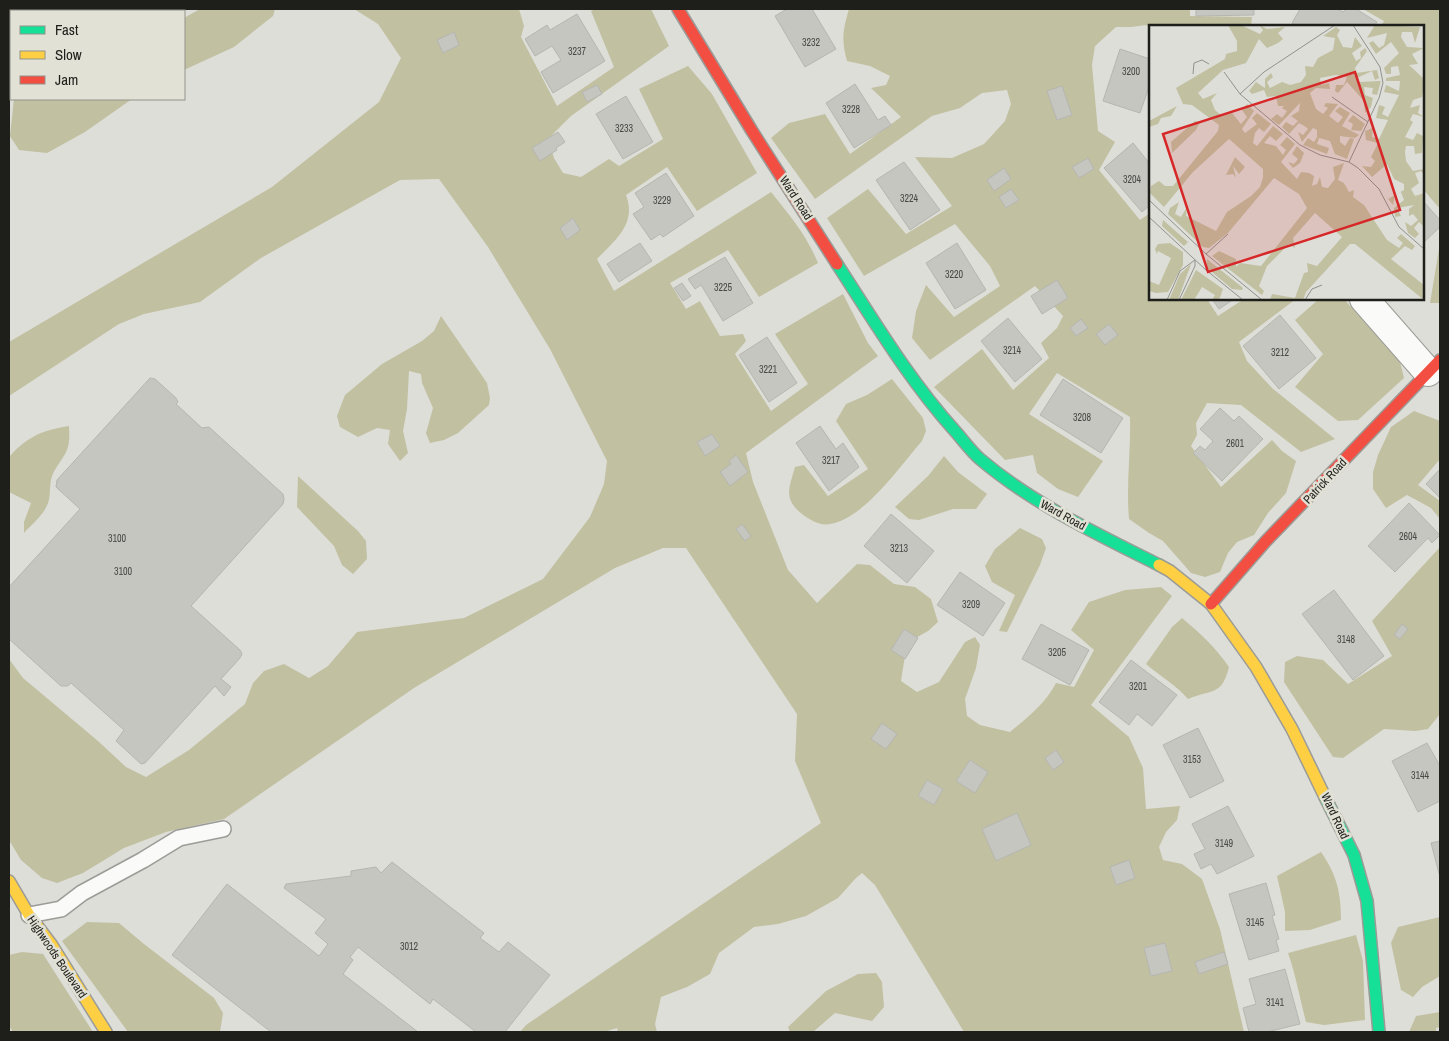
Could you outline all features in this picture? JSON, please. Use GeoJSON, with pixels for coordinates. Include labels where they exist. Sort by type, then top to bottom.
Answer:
{"type":"FeatureCollection","features":[{"type":"Feature","properties":{"kind":"street","name":"Ward Road"},"geometry":{"type":"LineString","coordinates":[[678,9],[752,131],[897,357],[942,417],[979,458],[1023,492],[1097,534],[1170,571],[1211,604],[1256,667],[1292,728],[1354,855],[1368,901],[1379,1032]]}},
{"type":"Feature","properties":{"kind":"street"},"geometry":{"type":"LineString","coordinates":[[1365,300],[1434,366]]}},
{"type":"Feature","properties":{"kind":"street","name":"Patrick Road"},"geometry":{"type":"LineString","coordinates":[[1211,604],[1266,542],[1384,416],[1434,366]]}},
{"type":"Feature","properties":{"kind":"street","name":"Highwoods Boulevard"},"geometry":{"type":"LineString","coordinates":[[9,881],[24,916],[51,944],[106,1032]]}},
{"type":"Feature","properties":{"kind":"lane"},"geometry":{"type":"LineString","coordinates":[[24,916],[61,909],[82,893],[179,838],[223,829]]}},
{"type":"Feature","properties":{"kind":"green space"},"geometry":{"type":"Polygon","coordinates":[[[200,9],[275,9],[273,16],[234,47],[185,70],[185,17],[200,9]]]}},
{"type":"Feature","properties":{"kind":"green space"},"geometry":{"type":"Polygon","coordinates":[[[354,9],[519,9],[524,26],[521,37],[557,106],[614,67],[591,11],[595,9],[651,9],[669,46],[571,116],[548,139],[554,158],[563,173],[581,177],[609,159],[619,166],[663,139],[639,89],[688,66],[712,94],[757,173],[697,211],[667,167],[626,195],[629,215],[626,223],[617,238],[597,259],[614,291],[771,192],[797,226],[818,263],[759,297],[728,250],[670,283],[686,309],[700,301],[720,336],[743,334],[746,341],[735,354],[771,411],[808,384],[775,334],[843,294],[868,343],[878,356],[746,453],[753,482],[788,570],[817,603],[857,564],[870,565],[894,584],[915,587],[931,599],[938,622],[928,631],[907,643],[901,681],[917,692],[939,682],[965,642],[975,637],[980,645],[976,668],[965,699],[967,716],[980,725],[1010,732],[1041,704],[1056,683],[1074,687],[1094,650],[1071,630],[1089,602],[1125,590],[1161,587],[1172,596],[1091,705],[1129,737],[1143,768],[1146,809],[1180,806],[1177,820],[1166,832],[1159,847],[1163,860],[1182,864],[1202,879],[1220,929],[1244,1032],[964,1032],[875,885],[862,873],[838,898],[806,916],[778,924],[754,927],[719,953],[710,974],[687,987],[661,997],[655,1024],[657,1032],[618,1032],[617,1028],[604,1032],[520,1032],[526,1025],[821,823],[795,761],[797,714],[686,548],[663,548],[615,568],[414,688],[224,819],[166,832],[124,848],[83,873],[57,883],[42,878],[21,860],[9,840],[9,659],[23,678],[126,767],[146,777],[189,750],[245,704],[253,683],[264,671],[284,664],[309,678],[328,666],[357,632],[464,618],[543,579],[590,517],[604,484],[607,461],[550,349],[488,247],[439,179],[400,180],[261,258],[200,302],[144,314],[119,324],[9,396],[9,342],[272,187],[379,102],[401,58],[378,24],[354,9]]]}},
{"type":"Feature","properties":{"kind":"green space"},"geometry":{"type":"Polygon","coordinates":[[[849,9],[1190,9],[1190,16],[1252,17],[1251,25],[1149,25],[1149,27],[1146,25],[1116,27],[1095,46],[1092,65],[1098,131],[1115,142],[1099,170],[1140,220],[1149,214],[1149,300],[1208,300],[1218,316],[1242,300],[1295,300],[1239,342],[1247,361],[1272,388],[1335,439],[1301,452],[1241,405],[1207,403],[1196,423],[1197,435],[1191,446],[1221,487],[1272,440],[1282,451],[1296,461],[1286,493],[1268,513],[1254,535],[1237,542],[1228,553],[1220,572],[1205,577],[1191,573],[1163,541],[1129,519],[1130,417],[1057,373],[1029,414],[1103,461],[1078,497],[1058,489],[1037,473],[1033,455],[1005,460],[934,387],[982,349],[1013,390],[1049,358],[1041,343],[1057,328],[1063,316],[1035,286],[930,360],[912,338],[916,311],[926,285],[954,317],[1000,286],[990,266],[955,224],[864,276],[827,218],[868,189],[906,234],[952,206],[915,157],[952,158],[984,144],[1005,121],[1011,104],[1007,90],[982,93],[960,108],[932,116],[815,199],[771,138],[789,123],[825,114],[850,154],[901,117],[871,88],[886,85],[890,76],[870,66],[847,61],[844,47],[845,23],[849,9]]]}},
{"type":"Feature","properties":{"kind":"green space"},"geometry":{"type":"Polygon","coordinates":[[[1363,9],[1440,9],[1440,209],[1424,190],[1424,25],[1382,25],[1384,21],[1363,9]]]}},
{"type":"Feature","properties":{"kind":"green space"},"geometry":{"type":"Polygon","coordinates":[[[14,100],[131,100],[85,132],[47,153],[19,150],[10,136],[14,100]]]}},
{"type":"Feature","properties":{"kind":"green space"},"geometry":{"type":"Polygon","coordinates":[[[1440,245],[1440,303],[1430,303],[1439,249],[1440,245]]]}},
{"type":"Feature","properties":{"kind":"green space"},"geometry":{"type":"Polygon","coordinates":[[[1318,300],[1345,300],[1400,362],[1404,378],[1358,420],[1338,421],[1295,387],[1323,354],[1295,320],[1318,300]]]}},
{"type":"Feature","properties":{"kind":"green space"},"geometry":{"type":"Polygon","coordinates":[[[441,316],[487,383],[490,398],[489,405],[458,433],[444,440],[430,443],[426,433],[433,408],[422,383],[421,374],[409,371],[407,409],[403,431],[408,453],[400,461],[388,444],[390,430],[377,428],[358,437],[340,427],[337,416],[345,395],[382,364],[422,341],[434,331],[441,316]]]}},
{"type":"Feature","properties":{"kind":"green space"},"geometry":{"type":"Polygon","coordinates":[[[892,379],[923,418],[926,431],[922,441],[881,490],[856,512],[843,520],[830,524],[819,523],[808,518],[796,509],[790,498],[789,493],[795,467],[804,465],[828,496],[868,469],[836,421],[846,404],[867,395],[892,379]]]}},
{"type":"Feature","properties":{"kind":"green space"},"geometry":{"type":"Polygon","coordinates":[[[1414,411],[1440,421],[1440,459],[1418,485],[1440,501],[1440,519],[1431,508],[1407,495],[1386,508],[1373,489],[1373,472],[1378,455],[1391,427],[1414,411]]]}},
{"type":"Feature","properties":{"kind":"green space"},"geometry":{"type":"Polygon","coordinates":[[[69,426],[69,443],[52,476],[48,503],[41,515],[24,533],[24,522],[31,503],[9,492],[9,457],[29,439],[43,432],[69,426]]]}},
{"type":"Feature","properties":{"kind":"green space"},"geometry":{"type":"Polygon","coordinates":[[[944,456],[958,472],[987,494],[976,509],[953,509],[919,520],[909,519],[895,507],[928,476],[944,456]]]}},
{"type":"Feature","properties":{"kind":"green space"},"geometry":{"type":"Polygon","coordinates":[[[298,476],[358,531],[366,541],[367,559],[353,574],[342,565],[334,546],[297,507],[298,476]]]}},
{"type":"Feature","properties":{"kind":"green space"},"geometry":{"type":"Polygon","coordinates":[[[1020,528],[1042,539],[1046,548],[1040,565],[1007,632],[999,631],[1015,595],[992,582],[985,566],[995,549],[1020,528]]]}},
{"type":"Feature","properties":{"kind":"green space"},"geometry":{"type":"Polygon","coordinates":[[[1440,547],[1440,714],[1428,729],[1415,731],[1384,729],[1343,758],[1333,757],[1284,682],[1285,662],[1297,656],[1323,660],[1348,684],[1392,656],[1372,621],[1440,547]]]}},
{"type":"Feature","properties":{"kind":"green space"},"geometry":{"type":"Polygon","coordinates":[[[1182,618],[1219,653],[1229,667],[1223,683],[1219,687],[1188,699],[1146,664],[1172,627],[1182,618]]]}},
{"type":"Feature","properties":{"kind":"green space"},"geometry":{"type":"Polygon","coordinates":[[[1321,852],[1337,884],[1341,920],[1310,930],[1285,931],[1285,912],[1277,876],[1321,852]]]}},
{"type":"Feature","properties":{"kind":"green space"},"geometry":{"type":"Polygon","coordinates":[[[1440,917],[1440,976],[1422,987],[1413,997],[1401,990],[1391,943],[1398,927],[1440,917]]]}},
{"type":"Feature","properties":{"kind":"green space"},"geometry":{"type":"Polygon","coordinates":[[[87,922],[119,923],[214,998],[223,1013],[220,1032],[128,1032],[62,941],[87,922]]]}},
{"type":"Feature","properties":{"kind":"green space"},"geometry":{"type":"Polygon","coordinates":[[[1356,935],[1363,961],[1365,1020],[1324,1025],[1306,1022],[1288,953],[1356,935]]]}},
{"type":"Feature","properties":{"kind":"green space"},"geometry":{"type":"Polygon","coordinates":[[[22,952],[43,954],[93,1032],[13,1032],[9,1026],[9,955],[22,952]]]}},
{"type":"Feature","properties":{"kind":"green space"},"geometry":{"type":"Polygon","coordinates":[[[876,973],[882,982],[884,1007],[872,1021],[835,1013],[813,1032],[790,1032],[788,1027],[826,991],[858,974],[876,973]]]}},
{"type":"Feature","properties":{"kind":"green space"},"geometry":{"type":"Polygon","coordinates":[[[1440,1012],[1440,1027],[1436,1028],[1436,1032],[1409,1032],[1416,1016],[1440,1012]]]}},
{"type":"Feature","properties":{"kind":"building"},"geometry":{"type":"Polygon","coordinates":[[[787,9],[812,9],[836,49],[805,67],[775,16],[787,9]]]}},
{"type":"Feature","properties":{"kind":"building"},"geometry":{"type":"Polygon","coordinates":[[[1196,9],[1254,9],[1254,15],[1196,16],[1196,9]]]}},
{"type":"Feature","properties":{"kind":"building"},"geometry":{"type":"Polygon","coordinates":[[[1300,9],[1338,9],[1343,12],[1346,9],[1356,9],[1377,22],[1375,25],[1295,25],[1292,23],[1300,9]]]}},
{"type":"Feature","properties":{"kind":"building"},"geometry":{"type":"Polygon","coordinates":[[[577,14],[605,61],[553,93],[541,72],[561,60],[552,46],[535,56],[525,39],[547,25],[550,30],[577,14]]]}},
{"type":"Feature","properties":{"kind":"building"},"geometry":{"type":"Polygon","coordinates":[[[454,32],[459,45],[443,53],[437,40],[454,32]]]}},
{"type":"Feature","properties":{"kind":"building"},"geometry":{"type":"Polygon","coordinates":[[[1120,49],[1149,59],[1149,87],[1140,113],[1103,101],[1120,49]]]}},
{"type":"Feature","properties":{"kind":"building"},"geometry":{"type":"Polygon","coordinates":[[[855,84],[878,120],[885,116],[891,125],[854,148],[826,103],[855,84]]]}},
{"type":"Feature","properties":{"kind":"building"},"geometry":{"type":"Polygon","coordinates":[[[597,85],[602,94],[587,102],[582,92],[597,85]]]}},
{"type":"Feature","properties":{"kind":"building"},"geometry":{"type":"Polygon","coordinates":[[[1062,86],[1072,115],[1057,120],[1047,91],[1062,86]]]}},
{"type":"Feature","properties":{"kind":"building"},"geometry":{"type":"Polygon","coordinates":[[[626,96],[653,142],[623,159],[596,114],[626,96]]]}},
{"type":"Feature","properties":{"kind":"building"},"geometry":{"type":"Polygon","coordinates":[[[558,132],[565,142],[556,148],[557,150],[540,161],[532,148],[558,132]]]}},
{"type":"Feature","properties":{"kind":"building"},"geometry":{"type":"Polygon","coordinates":[[[1133,143],[1149,163],[1149,206],[1142,212],[1104,168],[1133,143]]]}},
{"type":"Feature","properties":{"kind":"building"},"geometry":{"type":"Polygon","coordinates":[[[1088,158],[1094,169],[1079,178],[1072,167],[1088,158]]]}},
{"type":"Feature","properties":{"kind":"building"},"geometry":{"type":"Polygon","coordinates":[[[904,162],[940,210],[910,230],[876,180],[904,162]]]}},
{"type":"Feature","properties":{"kind":"building"},"geometry":{"type":"Polygon","coordinates":[[[1004,168],[1011,179],[994,191],[987,180],[1004,168]]]}},
{"type":"Feature","properties":{"kind":"building"},"geometry":{"type":"Polygon","coordinates":[[[666,173],[694,216],[663,237],[660,234],[651,240],[633,214],[644,207],[635,193],[666,173]]]}},
{"type":"Feature","properties":{"kind":"building"},"geometry":{"type":"Polygon","coordinates":[[[1011,189],[1019,200],[1006,208],[999,197],[1011,189]]]}},
{"type":"Feature","properties":{"kind":"building"},"geometry":{"type":"Polygon","coordinates":[[[1424,202],[1440,220],[1440,227],[1424,242],[1424,202]]]}},
{"type":"Feature","properties":{"kind":"building"},"geometry":{"type":"Polygon","coordinates":[[[573,218],[580,230],[567,240],[560,228],[573,218]]]}},
{"type":"Feature","properties":{"kind":"building"},"geometry":{"type":"Polygon","coordinates":[[[640,243],[652,261],[619,282],[607,264],[640,243]]]}},
{"type":"Feature","properties":{"kind":"building"},"geometry":{"type":"Polygon","coordinates":[[[957,243],[986,290],[955,309],[926,263],[957,243]]]}},
{"type":"Feature","properties":{"kind":"building"},"geometry":{"type":"Polygon","coordinates":[[[725,257],[753,303],[723,321],[701,285],[695,289],[688,279],[725,257]]]}},
{"type":"Feature","properties":{"kind":"building"},"geometry":{"type":"Polygon","coordinates":[[[1057,280],[1068,298],[1042,314],[1031,296],[1057,280]]]}},
{"type":"Feature","properties":{"kind":"building"},"geometry":{"type":"Polygon","coordinates":[[[682,283],[691,296],[683,301],[674,288],[682,283]]]}},
{"type":"Feature","properties":{"kind":"building"},"geometry":{"type":"Polygon","coordinates":[[[1213,300],[1232,300],[1219,309],[1213,300]]]}},
{"type":"Feature","properties":{"kind":"building"},"geometry":{"type":"Polygon","coordinates":[[[1280,315],[1316,358],[1279,389],[1243,346],[1280,315]]]}},
{"type":"Feature","properties":{"kind":"building"},"geometry":{"type":"Polygon","coordinates":[[[1008,318],[1042,359],[1015,382],[981,341],[1008,318]]]}},
{"type":"Feature","properties":{"kind":"building"},"geometry":{"type":"Polygon","coordinates":[[[1081,319],[1088,328],[1076,336],[1070,328],[1081,319]]]}},
{"type":"Feature","properties":{"kind":"building"},"geometry":{"type":"Polygon","coordinates":[[[1109,324],[1118,335],[1105,345],[1096,334],[1109,324]]]}},
{"type":"Feature","properties":{"kind":"building"},"geometry":{"type":"Polygon","coordinates":[[[767,337],[797,383],[769,402],[739,355],[767,337]]]}},
{"type":"Feature","properties":{"kind":"building"},"geometry":{"type":"Polygon","coordinates":[[[150,378],[155,379],[176,398],[178,402],[176,404],[202,428],[209,427],[283,494],[284,499],[283,504],[191,606],[240,650],[242,654],[221,679],[231,687],[224,696],[215,686],[145,763],[141,764],[116,741],[124,730],[71,683],[68,686],[61,686],[9,639],[9,587],[80,509],[56,487],[57,480],[150,378]]]}},
{"type":"Feature","properties":{"kind":"building"},"geometry":{"type":"Polygon","coordinates":[[[1063,379],[1123,418],[1101,453],[1040,415],[1063,379]]]}},
{"type":"Feature","properties":{"kind":"building"},"geometry":{"type":"Polygon","coordinates":[[[1220,408],[1234,421],[1239,416],[1263,439],[1222,481],[1193,453],[1200,446],[1205,450],[1213,441],[1200,429],[1220,408]]]}},
{"type":"Feature","properties":{"kind":"building"},"geometry":{"type":"Polygon","coordinates":[[[820,426],[836,449],[843,443],[859,467],[829,491],[796,443],[820,426]]]}},
{"type":"Feature","properties":{"kind":"building"},"geometry":{"type":"Polygon","coordinates":[[[712,434],[720,446],[705,456],[697,442],[712,434]]]}},
{"type":"Feature","properties":{"kind":"building"},"geometry":{"type":"Polygon","coordinates":[[[736,455],[748,472],[730,486],[720,472],[731,464],[729,461],[736,455]]]}},
{"type":"Feature","properties":{"kind":"building"},"geometry":{"type":"Polygon","coordinates":[[[1440,469],[1440,498],[1426,484],[1440,469]]]}},
{"type":"Feature","properties":{"kind":"building"},"geometry":{"type":"Polygon","coordinates":[[[1409,503],[1440,535],[1432,543],[1428,538],[1395,572],[1368,546],[1409,503]]]}},
{"type":"Feature","properties":{"kind":"building"},"geometry":{"type":"Polygon","coordinates":[[[891,514],[934,551],[907,583],[864,546],[891,514]]]}},
{"type":"Feature","properties":{"kind":"building"},"geometry":{"type":"Polygon","coordinates":[[[742,524],[751,536],[745,541],[736,529],[742,524]]]}},
{"type":"Feature","properties":{"kind":"building"},"geometry":{"type":"Polygon","coordinates":[[[960,572],[1005,603],[983,636],[937,605],[960,572]]]}},
{"type":"Feature","properties":{"kind":"building"},"geometry":{"type":"Polygon","coordinates":[[[1334,590],[1384,656],[1353,680],[1302,614],[1334,590]]]}},
{"type":"Feature","properties":{"kind":"building"},"geometry":{"type":"Polygon","coordinates":[[[1041,624],[1089,650],[1070,685],[1022,659],[1041,624]]]}},
{"type":"Feature","properties":{"kind":"building"},"geometry":{"type":"Polygon","coordinates":[[[1402,624],[1408,629],[1400,639],[1394,635],[1402,624]]]}},
{"type":"Feature","properties":{"kind":"building"},"geometry":{"type":"Polygon","coordinates":[[[904,629],[918,638],[905,659],[891,650],[904,629]]]}},
{"type":"Feature","properties":{"kind":"building"},"geometry":{"type":"Polygon","coordinates":[[[1131,660],[1177,695],[1152,726],[1137,714],[1129,725],[1099,702],[1131,660]]]}},
{"type":"Feature","properties":{"kind":"building"},"geometry":{"type":"Polygon","coordinates":[[[882,723],[897,734],[886,749],[871,739],[882,723]]]}},
{"type":"Feature","properties":{"kind":"building"},"geometry":{"type":"Polygon","coordinates":[[[1198,728],[1224,781],[1190,798],[1163,745],[1198,728]]]}},
{"type":"Feature","properties":{"kind":"building"},"geometry":{"type":"Polygon","coordinates":[[[1427,743],[1440,763],[1440,801],[1418,812],[1392,761],[1427,743]]]}},
{"type":"Feature","properties":{"kind":"building"},"geometry":{"type":"Polygon","coordinates":[[[1056,750],[1064,762],[1053,770],[1045,758],[1056,750]]]}},
{"type":"Feature","properties":{"kind":"building"},"geometry":{"type":"Polygon","coordinates":[[[970,760],[988,772],[975,793],[956,781],[970,760]]]}},
{"type":"Feature","properties":{"kind":"building"},"geometry":{"type":"Polygon","coordinates":[[[927,780],[943,789],[934,805],[918,796],[927,780]]]}},
{"type":"Feature","properties":{"kind":"building"},"geometry":{"type":"Polygon","coordinates":[[[1228,806],[1254,856],[1217,874],[1211,864],[1201,869],[1194,854],[1205,849],[1192,824],[1228,806]]]}},
{"type":"Feature","properties":{"kind":"building"},"geometry":{"type":"Polygon","coordinates":[[[1017,813],[1031,845],[996,861],[982,829],[1017,813]]]}},
{"type":"Feature","properties":{"kind":"building"},"geometry":{"type":"Polygon","coordinates":[[[1440,841],[1440,877],[1431,843],[1440,841]]]}},
{"type":"Feature","properties":{"kind":"building"},"geometry":{"type":"Polygon","coordinates":[[[1129,860],[1135,878],[1116,885],[1110,867],[1129,860]]]}},
{"type":"Feature","properties":{"kind":"building"},"geometry":{"type":"Polygon","coordinates":[[[392,862],[484,933],[480,938],[499,952],[508,942],[550,975],[505,1032],[476,1032],[433,999],[430,1004],[358,947],[350,957],[353,960],[343,974],[418,1032],[271,1032],[172,955],[227,884],[319,956],[328,944],[315,933],[326,919],[284,888],[286,884],[351,876],[351,871],[376,867],[381,873],[392,862]]]}},
{"type":"Feature","properties":{"kind":"building"},"geometry":{"type":"Polygon","coordinates":[[[1266,883],[1275,915],[1272,916],[1279,939],[1276,940],[1279,951],[1249,960],[1229,894],[1266,883]]]}},
{"type":"Feature","properties":{"kind":"building"},"geometry":{"type":"Polygon","coordinates":[[[1165,943],[1172,971],[1151,976],[1144,948],[1165,943]]]}},
{"type":"Feature","properties":{"kind":"building"},"geometry":{"type":"Polygon","coordinates":[[[1224,952],[1228,964],[1199,974],[1195,962],[1224,952]]]}},
{"type":"Feature","properties":{"kind":"building"},"geometry":{"type":"Polygon","coordinates":[[[1285,969],[1300,1024],[1267,1032],[1249,1032],[1243,1008],[1256,1004],[1249,979],[1285,969]]]}},
{"type":"Feature","properties":{"kind":"traffic: fast"},"geometry":{"type":"LineString","coordinates":[[837,264],[907,371],[938,412],[980,459],[1000,475],[1044,504],[1089,530],[1159,565]]}},
{"type":"Feature","properties":{"kind":"traffic: fast"},"geometry":{"type":"LineString","coordinates":[[1325,797],[1354,855],[1367,901],[1379,1032]]}},
{"type":"Feature","properties":{"kind":"traffic: slow"},"geometry":{"type":"LineString","coordinates":[[1159,565],[1170,571],[1211,604],[1256,667],[1292,729],[1325,797]]}},
{"type":"Feature","properties":{"kind":"traffic: slow"},"geometry":{"type":"LineString","coordinates":[[9,881],[29,915],[51,944],[106,1032]]}},
{"type":"Feature","properties":{"kind":"traffic: jam"},"geometry":{"type":"LineString","coordinates":[[678,9],[752,131],[837,264]]}},
{"type":"Feature","properties":{"kind":"traffic: jam"},"geometry":{"type":"LineString","coordinates":[[1211,604],[1266,541],[1440,360]]}}]}
